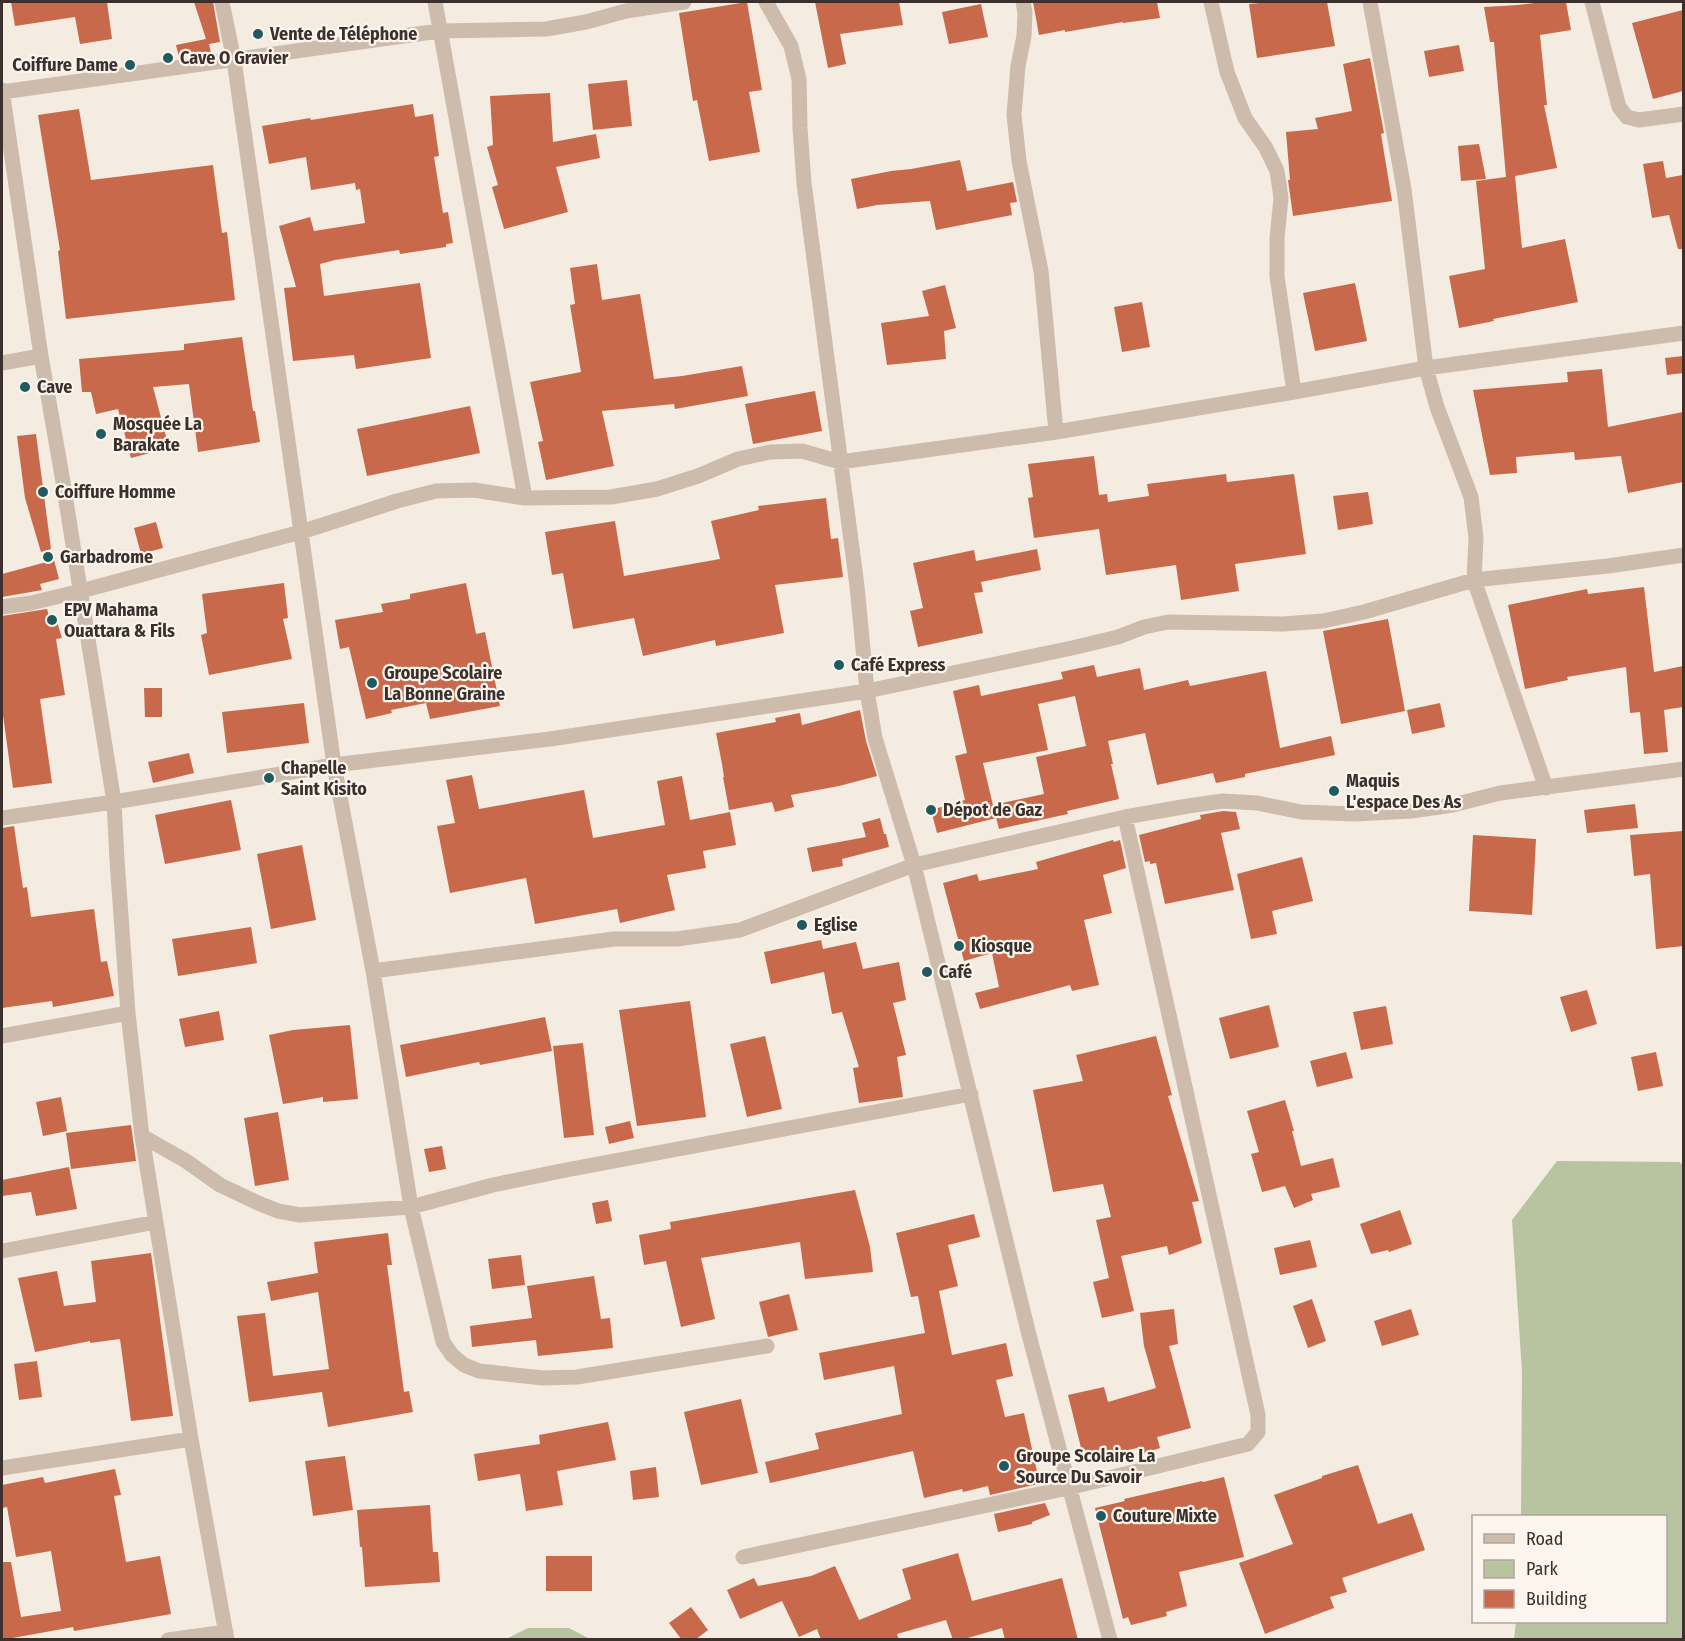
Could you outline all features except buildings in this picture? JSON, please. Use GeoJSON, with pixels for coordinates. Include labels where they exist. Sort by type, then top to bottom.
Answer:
{"type":"FeatureCollection","features":[{"type":"Feature","properties":{"kind":"street"},"geometry":{"type":"LineString","coordinates":[[222,2],[234,60],[334,765],[374,971],[411,1207],[443,1342],[452,1355],[464,1365],[479,1371],[543,1378],[577,1377],[767,1346]]}},
{"type":"Feature","properties":{"kind":"street"},"geometry":{"type":"LineString","coordinates":[[435,2],[525,498]]}},
{"type":"Feature","properties":{"kind":"street"},"geometry":{"type":"LineString","coordinates":[[168,1640],[226,1636],[191,1439],[142,1136],[128,1013],[114,802],[41,357],[2,91],[439,31],[546,30],[626,11],[684,2]]}},
{"type":"Feature","properties":{"kind":"street"},"geometry":{"type":"LineString","coordinates":[[766,2],[791,46],[799,79],[804,183],[857,586],[867,691],[875,738],[914,865],[993,1192],[1068,1488],[1110,1640]]}},
{"type":"Feature","properties":{"kind":"street"},"geometry":{"type":"LineString","coordinates":[[1023,2],[1024,36],[1018,66],[1014,115],[1018,161],[1041,271],[1056,432]]}},
{"type":"Feature","properties":{"kind":"street"},"geometry":{"type":"LineString","coordinates":[[1211,2],[1227,72],[1245,118],[1266,148],[1277,171],[1281,198],[1277,238],[1277,276],[1294,392]]}},
{"type":"Feature","properties":{"kind":"street"},"geometry":{"type":"LineString","coordinates":[[1370,2],[1404,189],[1426,368],[1437,407],[1472,497],[1476,538],[1474,580],[1546,788]]}},
{"type":"Feature","properties":{"kind":"street"},"geometry":{"type":"LineString","coordinates":[[1592,2],[1619,107],[1627,117],[1639,120],[1683,114]]}},
{"type":"Feature","properties":{"kind":"street"},"geometry":{"type":"LineString","coordinates":[[2,607],[81,591],[301,532],[436,491],[474,490],[525,498],[611,497],[657,489],[699,476],[738,459],[771,452],[802,451],[840,462],[1056,432],[1426,368],[1683,333]]}},
{"type":"Feature","properties":{"kind":"street"},"geometry":{"type":"LineString","coordinates":[[2,363],[41,357]]}},
{"type":"Feature","properties":{"kind":"street"},"geometry":{"type":"LineString","coordinates":[[2,818],[114,802],[334,765],[550,739],[867,691],[1072,648],[1168,622],[1283,624],[1323,621],[1364,612],[1474,580],[1608,566],[1683,555]]}},
{"type":"Feature","properties":{"kind":"street"},"geometry":{"type":"LineString","coordinates":[[374,971],[614,939],[677,939],[740,930],[914,865],[1125,817],[1188,806],[1223,801],[1257,803],[1301,812],[1356,814],[1411,811],[1453,805],[1500,794],[1683,769]]}},
{"type":"Feature","properties":{"kind":"street"},"geometry":{"type":"LineString","coordinates":[[743,1557],[1068,1488],[1248,1444],[1258,1431],[1258,1415],[1125,817]]}},
{"type":"Feature","properties":{"kind":"street"},"geometry":{"type":"LineString","coordinates":[[2,1036],[128,1013]]}},
{"type":"Feature","properties":{"kind":"street"},"geometry":{"type":"LineString","coordinates":[[142,1136],[186,1161],[220,1185],[278,1211],[300,1215],[411,1207],[493,1185],[566,1170],[970,1094]]}},
{"type":"Feature","properties":{"kind":"street"},"geometry":{"type":"LineString","coordinates":[[2,1251],[156,1222]]}},
{"type":"Feature","properties":{"kind":"street"},"geometry":{"type":"LineString","coordinates":[[2,1468],[191,1439]]}},
{"type":"Feature","properties":{"kind":"green space"},"geometry":{"type":"Polygon","coordinates":[[[1557,1161],[1679,1162],[1683,1165],[1683,1639],[1514,1639],[1516,1623],[1667,1623],[1667,1515],[1521,1515],[1522,1372],[1512,1220],[1557,1161]]]}},
{"type":"Feature","properties":{"kind":"green space"},"geometry":{"type":"Polygon","coordinates":[[[528,1628],[569,1628],[590,1639],[506,1639],[528,1628]]]}},
{"type":"Feature","properties":{"kind":"place","name":"Vente de Téléphone"},"geometry":{"type":"Point","coordinates":[258,34]}},
{"type":"Feature","properties":{"kind":"place","name":"Cave O Gravier"},"geometry":{"type":"Point","coordinates":[168,58]}},
{"type":"Feature","properties":{"kind":"place","name":"Coiffure Dame"},"geometry":{"type":"Point","coordinates":[130,65]}},
{"type":"Feature","properties":{"kind":"place","name":"Cave"},"geometry":{"type":"Point","coordinates":[25,387]}},
{"type":"Feature","properties":{"kind":"place","name":"Mosquée La Barakate"},"geometry":{"type":"Point","coordinates":[101,434]}},
{"type":"Feature","properties":{"kind":"place","name":"Coiffure Homme"},"geometry":{"type":"Point","coordinates":[43,492]}},
{"type":"Feature","properties":{"kind":"place","name":"Garbadrome"},"geometry":{"type":"Point","coordinates":[48,557]}},
{"type":"Feature","properties":{"kind":"place","name":"EPV Mahama Ouattara & Fils"},"geometry":{"type":"Point","coordinates":[52,620]}},
{"type":"Feature","properties":{"kind":"place","name":"Café Express"},"geometry":{"type":"Point","coordinates":[839,665]}},
{"type":"Feature","properties":{"kind":"place","name":"Groupe Scolaire La Bonne Graine"},"geometry":{"type":"Point","coordinates":[372,683]}},
{"type":"Feature","properties":{"kind":"place","name":"Chapelle Saint Kisito"},"geometry":{"type":"Point","coordinates":[269,778]}},
{"type":"Feature","properties":{"kind":"place","name":"Maquis L'espace Des As"},"geometry":{"type":"Point","coordinates":[1334,791]}},
{"type":"Feature","properties":{"kind":"place","name":"Dépot de Gaz"},"geometry":{"type":"Point","coordinates":[931,810]}},
{"type":"Feature","properties":{"kind":"place","name":"Eglise"},"geometry":{"type":"Point","coordinates":[802,925]}},
{"type":"Feature","properties":{"kind":"place","name":"Kiosque"},"geometry":{"type":"Point","coordinates":[959,946]}},
{"type":"Feature","properties":{"kind":"place","name":"Café"},"geometry":{"type":"Point","coordinates":[927,972]}},
{"type":"Feature","properties":{"kind":"place","name":"Groupe Scolaire La Source Du Savoir"},"geometry":{"type":"Point","coordinates":[1004,1466]}},
{"type":"Feature","properties":{"kind":"place","name":"Couture Mixte"},"geometry":{"type":"Point","coordinates":[1101,1516]}}]}
